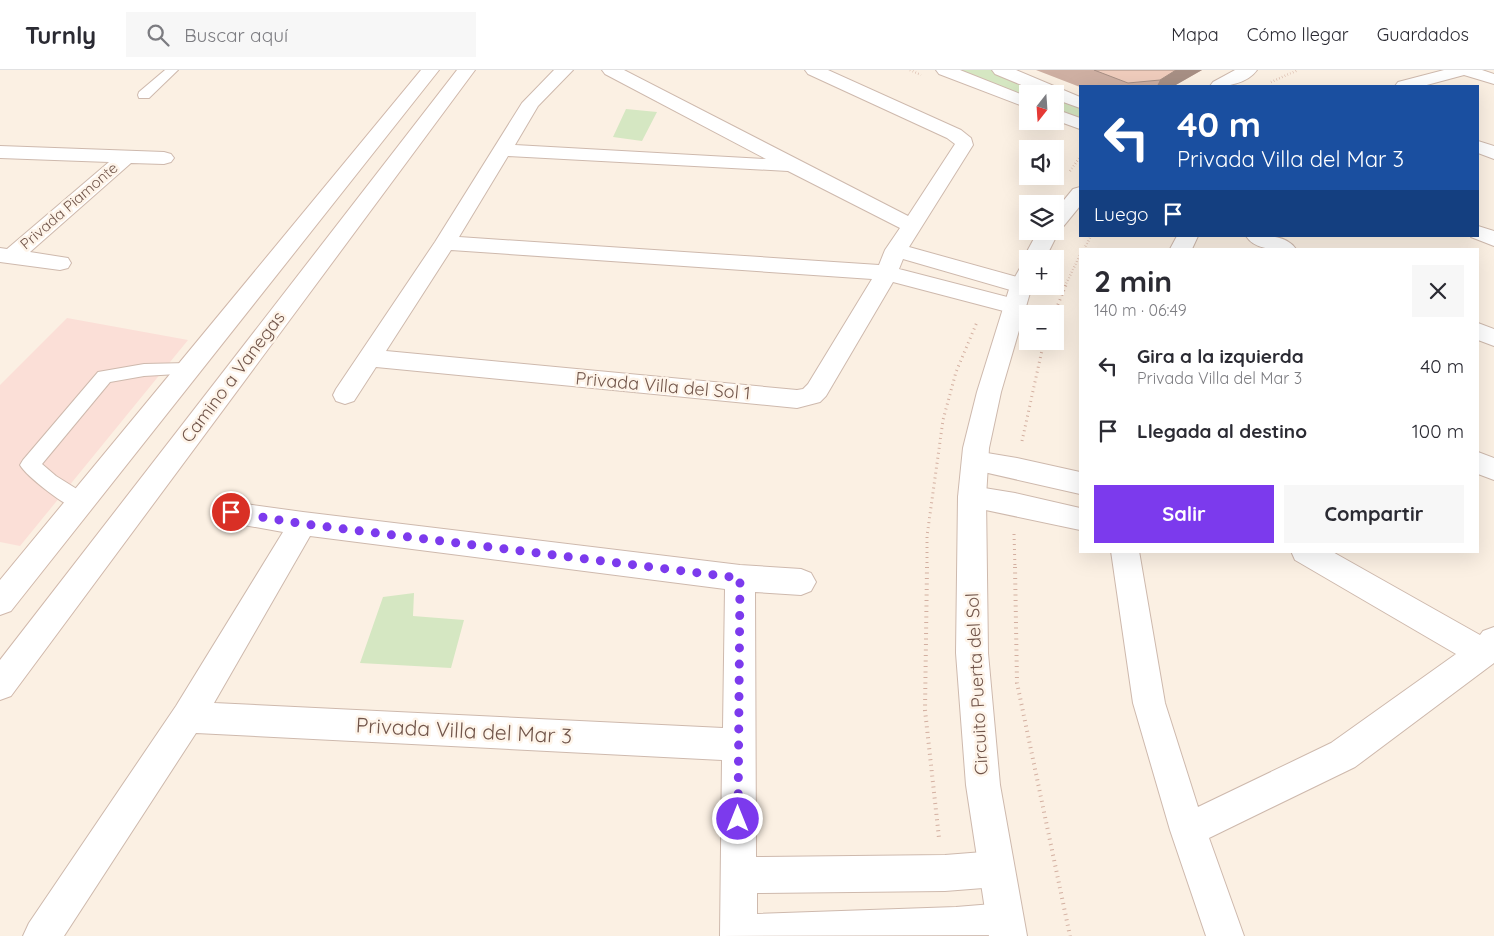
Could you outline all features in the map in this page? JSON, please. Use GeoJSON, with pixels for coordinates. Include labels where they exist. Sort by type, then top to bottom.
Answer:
{"type":"FeatureCollection","features":[{"type":"Feature","properties":{"kind":"street"},"geometry":{"type":"LineString","coordinates":[[0,602],[430,70]]}},
{"type":"Feature","properties":{"kind":"street","name":"Camino a Vanegas"},"geometry":{"type":"LineString","coordinates":[[0,684],[466,70]]}},
{"type":"Feature","properties":{"kind":"street"},"geometry":{"type":"LineString","coordinates":[[345,395],[445,243],[531,103],[564,70]]}},
{"type":"Feature","properties":{"kind":"street"},"geometry":{"type":"LineString","coordinates":[[611,70],[912,226]]}},
{"type":"Feature","properties":{"kind":"street","name":"Privada Villa del Sol 1"},"geometry":{"type":"LineString","coordinates":[[369,358],[804,399],[811,396],[817,390],[887,273],[896,250],[960,154],[964,142],[954,134],[814,70]]}},
{"type":"Feature","properties":{"kind":"street"},"geometry":{"type":"LineString","coordinates":[[945,70],[1019,99]]}},
{"type":"Feature","properties":{"kind":"street"},"geometry":{"type":"LineString","coordinates":[[980,84],[1001,70],[1079,103]]}},
{"type":"Feature","properties":{"kind":"street"},"geometry":{"type":"LineString","coordinates":[[1221,85],[1248,70]]}},
{"type":"Feature","properties":{"kind":"street"},"geometry":{"type":"LineString","coordinates":[[1408,85],[1464,70],[1494,79]]}},
{"type":"Feature","properties":{"kind":"street"},"geometry":{"type":"LineString","coordinates":[[1064,118],[1079,124]]}},
{"type":"Feature","properties":{"kind":"street"},"geometry":{"type":"LineString","coordinates":[[1479,147],[1494,153]]}},
{"type":"Feature","properties":{"kind":"street"},"geometry":{"type":"LineString","coordinates":[[502,150],[793,166]]}},
{"type":"Feature","properties":{"kind":"street","name":"Privada Piamonte"},"geometry":{"type":"LineString","coordinates":[[0,152],[164,158]]}},
{"type":"Feature","properties":{"kind":"street","name":"Privada Piamonte"},"geometry":{"type":"LineString","coordinates":[[6,256],[126,157]]}},
{"type":"Feature","properties":{"kind":"street"},"geometry":{"type":"LineString","coordinates":[[1064,213],[1079,194]]}},
{"type":"Feature","properties":{"kind":"street"},"geometry":{"type":"LineString","coordinates":[[1479,232],[1494,239]]}},
{"type":"Feature","properties":{"kind":"street"},"geometry":{"type":"LineString","coordinates":[[1181,248],[1187,237]]}},
{"type":"Feature","properties":{"kind":"street"},"geometry":{"type":"LineString","coordinates":[[1258,237],[1283,248]]}},
{"type":"Feature","properties":{"kind":"street"},"geometry":{"type":"LineString","coordinates":[[445,243],[887,273],[986,300],[1014,286]]}},
{"type":"Feature","properties":{"kind":"street"},"geometry":{"type":"LineString","coordinates":[[896,250],[1014,286]]}},
{"type":"Feature","properties":{"kind":"street","name":"Privada Piamonte"},"geometry":{"type":"LineString","coordinates":[[6,256],[60,263]]}},
{"type":"Feature","properties":{"kind":"street","name":"Circuito Puerta del Sol"},"geometry":{"type":"LineString","coordinates":[[739,935],[956,926],[1006,929],[983,785],[972,653],[972,497],[975,461],[1014,286]]}},
{"type":"Feature","properties":{"kind":"street"},"geometry":{"type":"LineString","coordinates":[[1479,331],[1494,338]]}},
{"type":"Feature","properties":{"kind":"street"},"geometry":{"type":"LineString","coordinates":[[975,461],[1017,468],[1079,483]]}},
{"type":"Feature","properties":{"kind":"street"},"geometry":{"type":"LineString","coordinates":[[1479,462],[1494,470]]}},
{"type":"Feature","properties":{"kind":"street"},"geometry":{"type":"LineString","coordinates":[[972,497],[1015,504],[1079,519]]}},
{"type":"Feature","properties":{"kind":"street"},"geometry":{"type":"LineString","coordinates":[[231,512],[304,524],[740,578],[801,582]]}},
{"type":"Feature","properties":{"kind":"street"},"geometry":{"type":"LineString","coordinates":[[42,936],[188,717],[304,524]]}},
{"type":"Feature","properties":{"kind":"street"},"geometry":{"type":"LineString","coordinates":[[1125,553],[1149,703],[1188,830],[1224,936]]}},
{"type":"Feature","properties":{"kind":"street"},"geometry":{"type":"LineString","coordinates":[[1188,830],[1343,755],[1488,647],[1309,553]]}},
{"type":"Feature","properties":{"kind":"street"},"geometry":{"type":"LineString","coordinates":[[739,935],[740,578]]}},
{"type":"Feature","properties":{"kind":"street","name":"Privada Villa del Mar 3"},"geometry":{"type":"LineString","coordinates":[[188,717],[739,744]]}},
{"type":"Feature","properties":{"kind":"street"},"geometry":{"type":"LineString","coordinates":[[738,875],[946,873],[996,869]]}},
{"type":"Feature","properties":{"kind":"lane"},"geometry":{"type":"LineString","coordinates":[[144,95],[172,70]]}},
{"type":"Feature","properties":{"kind":"lane"},"geometry":{"type":"LineString","coordinates":[[81,502],[48,482],[30,465],[104,377],[144,370],[188,369]]}},
{"type":"Feature","properties":{"kind":"path"},"geometry":{"type":"LineString","coordinates":[[1268,83],[1298,70]]}},
{"type":"Feature","properties":{"kind":"path"},"geometry":{"type":"LineString","coordinates":[[1058,305],[1079,257]]}},
{"type":"Feature","properties":{"kind":"path"},"geometry":{"type":"LineString","coordinates":[[1017,468],[1042,350]]}},
{"type":"Feature","properties":{"kind":"path"},"geometry":{"type":"LineString","coordinates":[[1015,504],[1017,683],[1070,936]]}},
{"type":"Feature","properties":{"kind":"shaded area"},"geometry":{"type":"Polygon","coordinates":[[[67,318],[188,340],[20,546],[0,542],[0,385],[67,318]]]}},
{"type":"Feature","properties":{"kind":"green space"},"geometry":{"type":"Polygon","coordinates":[[[945,70],[1001,70],[1038,85],[1019,85],[1019,102],[945,70]]]}},
{"type":"Feature","properties":{"kind":"green space"},"geometry":{"type":"Polygon","coordinates":[[[1064,96],[1079,102],[1079,130],[1064,123],[1064,96]]]}},
{"type":"Feature","properties":{"kind":"green space"},"geometry":{"type":"Polygon","coordinates":[[[626,109],[657,112],[642,141],[613,137],[626,109]]]}},
{"type":"Feature","properties":{"kind":"green space"},"geometry":{"type":"Polygon","coordinates":[[[414,593],[413,616],[464,620],[451,668],[360,663],[383,597],[414,593]]]}},
{"type":"Feature","properties":{"kind":"building"},"geometry":{"type":"Polygon","coordinates":[[[1094,70],[1176,70],[1160,80],[1128,83],[1094,70]]]}},
{"type":"Feature","properties":{"kind":"route"},"geometry":{"type":"LineString","coordinates":[[231,512],[304,524],[740,578],[738,819]]}}]}
